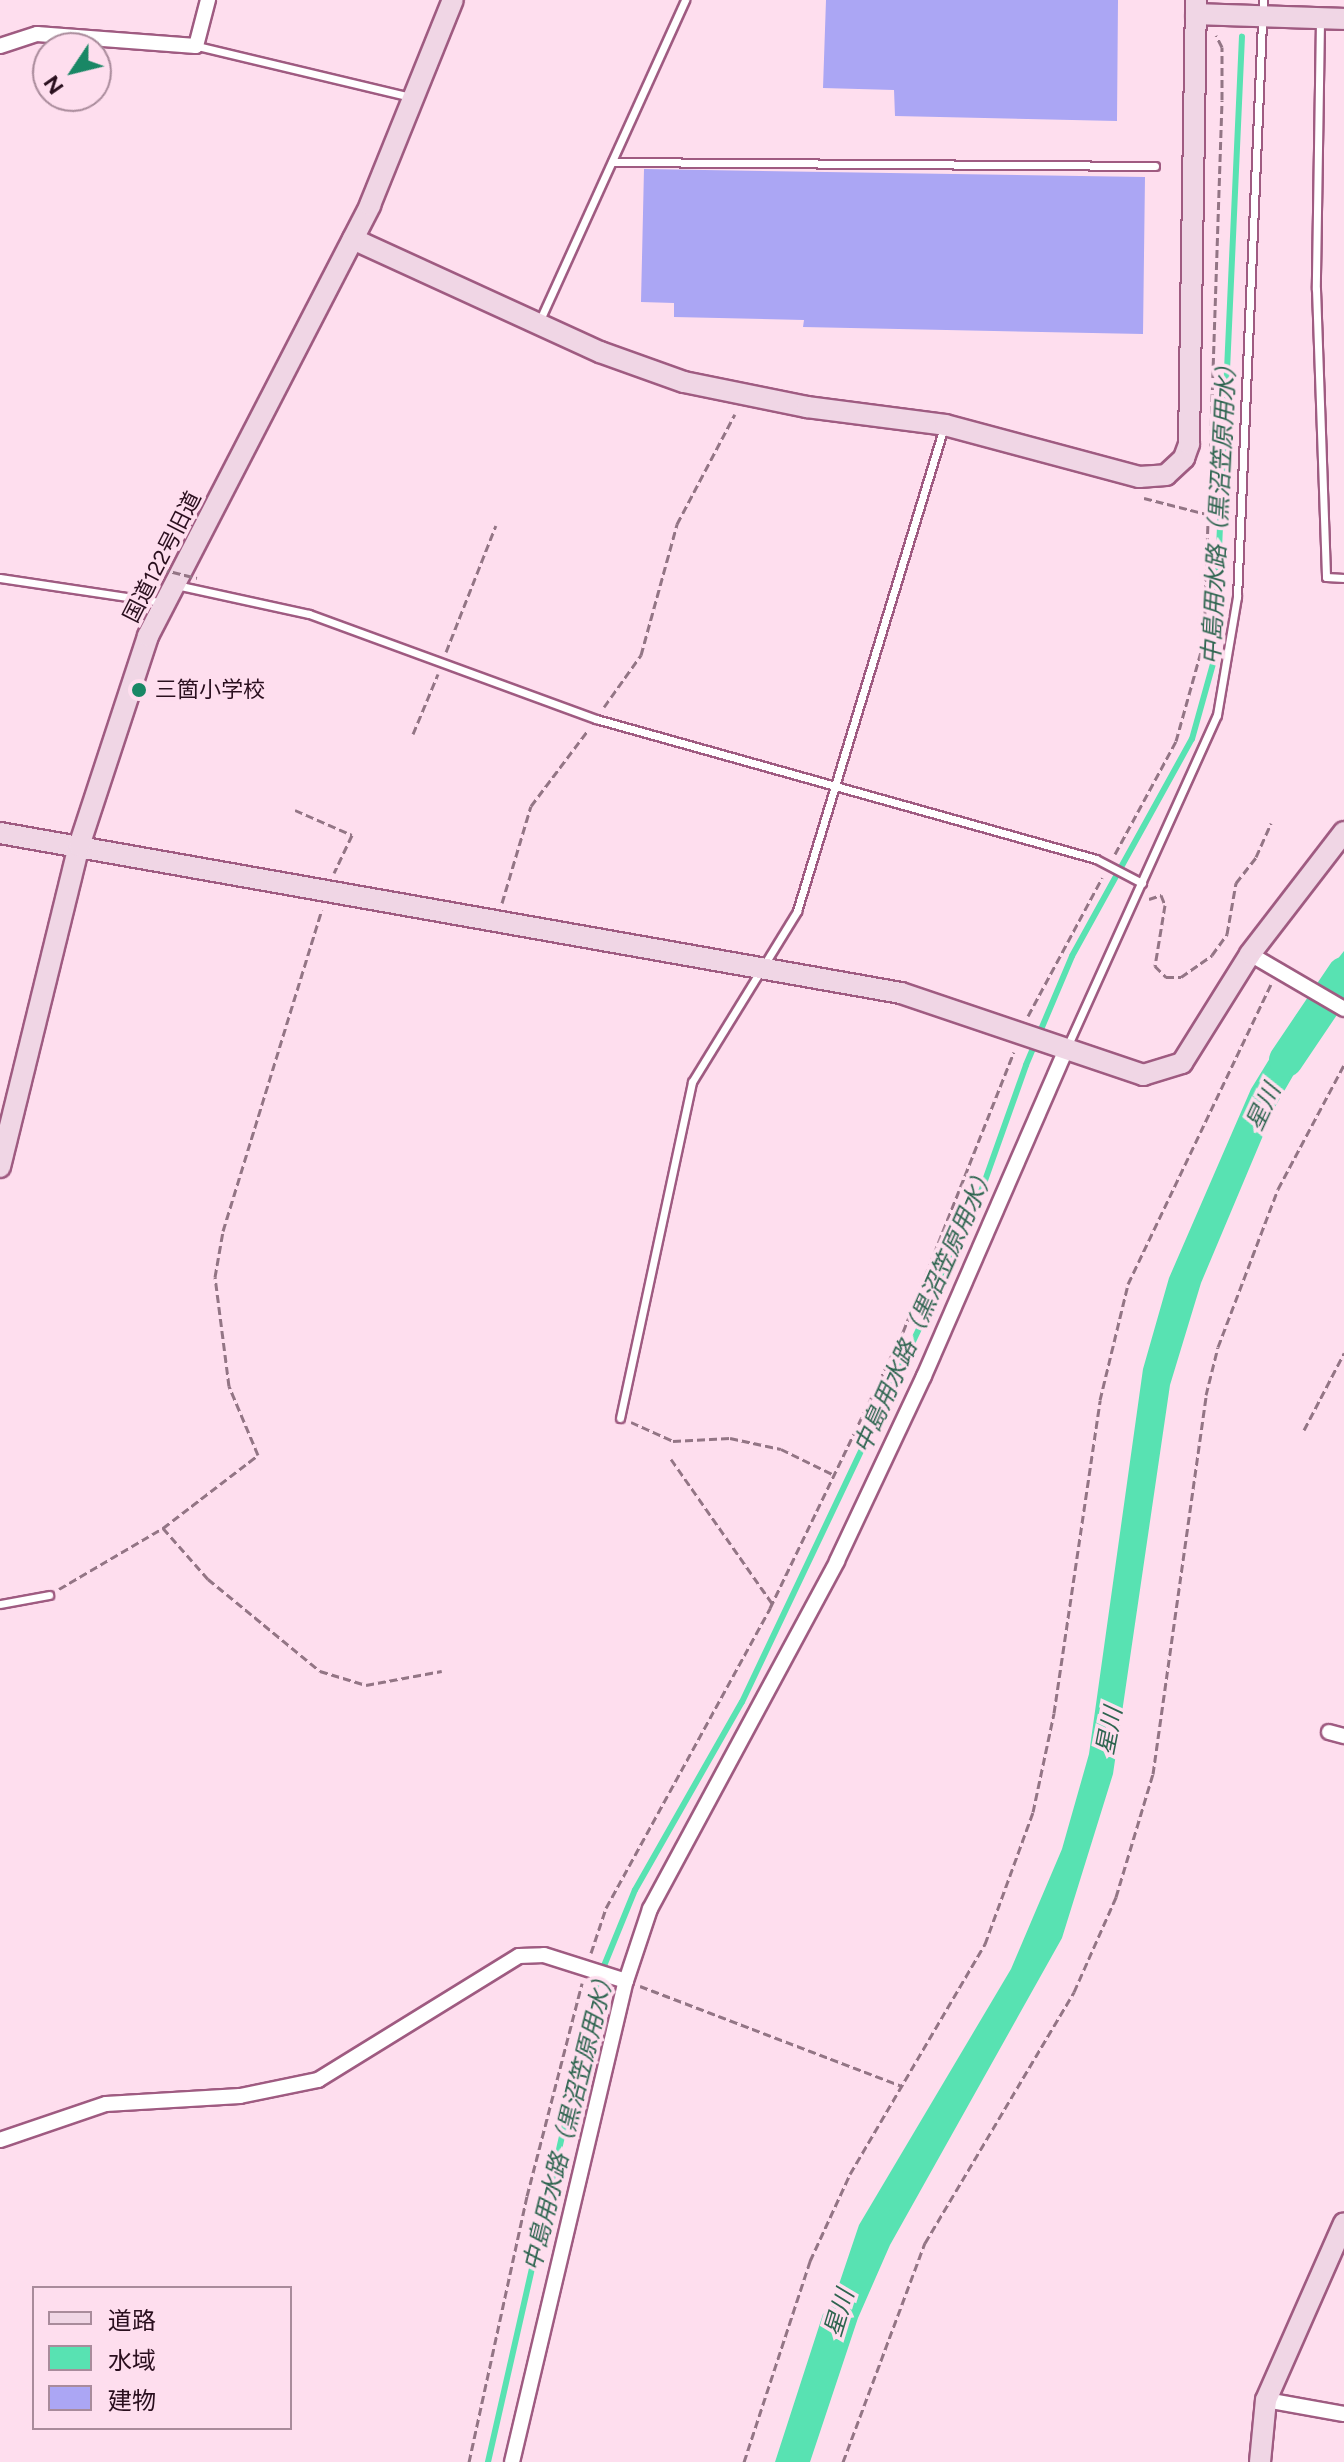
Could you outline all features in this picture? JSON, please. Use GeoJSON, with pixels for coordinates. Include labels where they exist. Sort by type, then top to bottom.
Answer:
{"type":"FeatureCollection","features":[{"type":"Feature","properties":{"kind":"street"},"geometry":{"type":"LineString","coordinates":[[0,46],[37,34],[196,46],[208,0]]}},
{"type":"Feature","properties":{"kind":"street","name":"国道122号旧道"},"geometry":{"type":"LineString","coordinates":[[0,1167],[79,846],[116,723],[164,588],[353,239],[417,98],[453,0]]}},
{"type":"Feature","properties":{"kind":"street"},"geometry":{"type":"LineString","coordinates":[[353,239],[629,363],[743,396],[945,425],[1139,477],[1166,475],[1184,458],[1191,424],[1196,7],[1263,8],[1344,19]]}},
{"type":"Feature","properties":{"kind":"street"},"geometry":{"type":"LineString","coordinates":[[0,833],[901,993],[1023,1032],[1120,1071],[1143,1075],[1170,1070],[1182,1063],[1250,954],[1344,832]]}},
{"type":"Feature","properties":{"kind":"street"},"geometry":{"type":"LineString","coordinates":[[1250,954],[1344,1009]]}},
{"type":"Feature","properties":{"kind":"street"},"geometry":{"type":"LineString","coordinates":[[512,2462],[619,1978],[661,1885],[787,1661],[924,1376],[1057,1047]]}},
{"type":"Feature","properties":{"kind":"street"},"geometry":{"type":"LineString","coordinates":[[1329,1732],[1344,1736]]}},
{"type":"Feature","properties":{"kind":"street"},"geometry":{"type":"LineString","coordinates":[[0,2140],[106,2104],[240,2096],[318,2080],[519,1956],[544,1955],[619,1978]]}},
{"type":"Feature","properties":{"kind":"street"},"geometry":{"type":"LineString","coordinates":[[1260,2462],[1266,2400],[1344,2223]]}},
{"type":"Feature","properties":{"kind":"street"},"geometry":{"type":"LineString","coordinates":[[1266,2400],[1344,2414]]}},
{"type":"Feature","properties":{"kind":"lane"},"geometry":{"type":"LineString","coordinates":[[538,324],[685,0]]}},
{"type":"Feature","properties":{"kind":"lane"},"geometry":{"type":"LineString","coordinates":[[1057,1047],[1142,883],[1217,715],[1237,597],[1263,8]]}},
{"type":"Feature","properties":{"kind":"lane"},"geometry":{"type":"LineString","coordinates":[[1311,13],[1326,577],[1344,578]]}},
{"type":"Feature","properties":{"kind":"lane"},"geometry":{"type":"LineString","coordinates":[[196,46],[417,98]]}},
{"type":"Feature","properties":{"kind":"lane"},"geometry":{"type":"LineString","coordinates":[[612,162],[1155,166]]}},
{"type":"Feature","properties":{"kind":"lane"},"geometry":{"type":"LineString","coordinates":[[620,1418],[692,1082],[797,911],[945,425]]}},
{"type":"Feature","properties":{"kind":"lane"},"geometry":{"type":"LineString","coordinates":[[0,578],[164,588],[309,614],[596,719],[1096,859],[1142,883]]}},
{"type":"Feature","properties":{"kind":"lane"},"geometry":{"type":"LineString","coordinates":[[0,1604],[49,1595]]}},
{"type":"Feature","properties":{"kind":"path"},"geometry":{"type":"LineString","coordinates":[[496,922],[531,806],[641,655],[677,524],[743,396]]}},
{"type":"Feature","properties":{"kind":"path"},"geometry":{"type":"LineString","coordinates":[[413,734],[496,525]]}},
{"type":"Feature","properties":{"kind":"path"},"geometry":{"type":"LineString","coordinates":[[164,588],[161,569],[197,578]]}},
{"type":"Feature","properties":{"kind":"path"},"geometry":{"type":"LineString","coordinates":[[49,1595],[163,1528],[258,1455],[229,1386],[215,1277],[223,1231],[326,889],[352,835],[295,810]]}},
{"type":"Feature","properties":{"kind":"path"},"geometry":{"type":"LineString","coordinates":[[1149,899],[1164,899],[1154,955],[1159,972],[1181,977],[1216,949],[1227,934],[1236,883],[1256,857],[1271,823]]}},
{"type":"Feature","properties":{"kind":"path"},"geometry":{"type":"LineString","coordinates":[[469,2462],[527,2196],[587,1966],[606,1908],[772,1603],[903,1332],[1023,1032],[1106,871]]}},
{"type":"Feature","properties":{"kind":"path"},"geometry":{"type":"LineString","coordinates":[[1216,949],[1222,955]]}},
{"type":"Feature","properties":{"kind":"path"},"geometry":{"type":"LineString","coordinates":[[744,2462],[810,2261],[850,2174],[985,1944],[1033,1812],[1054,1713],[1100,1400],[1128,1284],[1271,984]]}},
{"type":"Feature","properties":{"kind":"path"},"geometry":{"type":"LineString","coordinates":[[843,2462],[925,2243],[1074,1992],[1116,1897],[1153,1774],[1202,1424],[1218,1347],[1278,1189],[1344,1065]]}},
{"type":"Feature","properties":{"kind":"path"},"geometry":{"type":"LineString","coordinates":[[1304,1430],[1344,1353]]}},
{"type":"Feature","properties":{"kind":"path"},"geometry":{"type":"LineString","coordinates":[[620,1418],[673,1441],[730,1438],[781,1449],[834,1475]]}},
{"type":"Feature","properties":{"kind":"path"},"geometry":{"type":"LineString","coordinates":[[671,1459],[772,1603]]}},
{"type":"Feature","properties":{"kind":"path"},"geometry":{"type":"LineString","coordinates":[[163,1528],[208,1579],[320,1671],[366,1685],[412,1681],[442,1671]]}},
{"type":"Feature","properties":{"kind":"path"},"geometry":{"type":"LineString","coordinates":[[619,1978],[902,2086]]}},
{"type":"Feature","properties":{"kind":"water"},"geometry":{"type":"Polygon","coordinates":[[[1344,951],[1344,992],[1321,980],[1344,951]]]}},
{"type":"Feature","properties":{"kind":"water"},"geometry":{"type":"Polygon","coordinates":[[[1297,1014],[1320,1029],[1275,1107],[1201,1283],[1170,1385],[1113,1774],[1062,1938],[890,2245],[858,2318],[810,2462],[775,2462],[823,2314],[831,2308],[859,2225],[1011,1969],[1062,1849],[1089,1754],[1143,1369],[1169,1278],[1251,1089],[1297,1014]]]}},
{"type":"Feature","properties":{"kind":"building"},"geometry":{"type":"Polygon","coordinates":[[[826,0],[1118,0],[1117,121],[895,116],[894,90],[823,88],[826,0]]]}},
{"type":"Feature","properties":{"kind":"building"},"geometry":{"type":"Polygon","coordinates":[[[644,169],[1145,177],[1143,334],[803,327],[804,320],[674,317],[674,303],[641,302],[644,169]]]}},
{"type":"Feature","properties":{"kind":"waterway","name":"中島用水路（黒沼笠原用水）"},"geometry":{"type":"LineString","coordinates":[[488,2462],[597,1983],[635,1890],[742,1702],[972,1217],[1026,1065],[1072,956],[1192,739],[1214,660],[1242,37]]}},
{"type":"Feature","properties":{"kind":"waterway","name":"星川"},"geometry":{"type":"LineString","coordinates":[[1286,1060],[1344,974]]}},
{"type":"Feature","properties":{"kind":"place","name":"三箇小学校"},"geometry":{"type":"Point","coordinates":[139,690]}}]}
